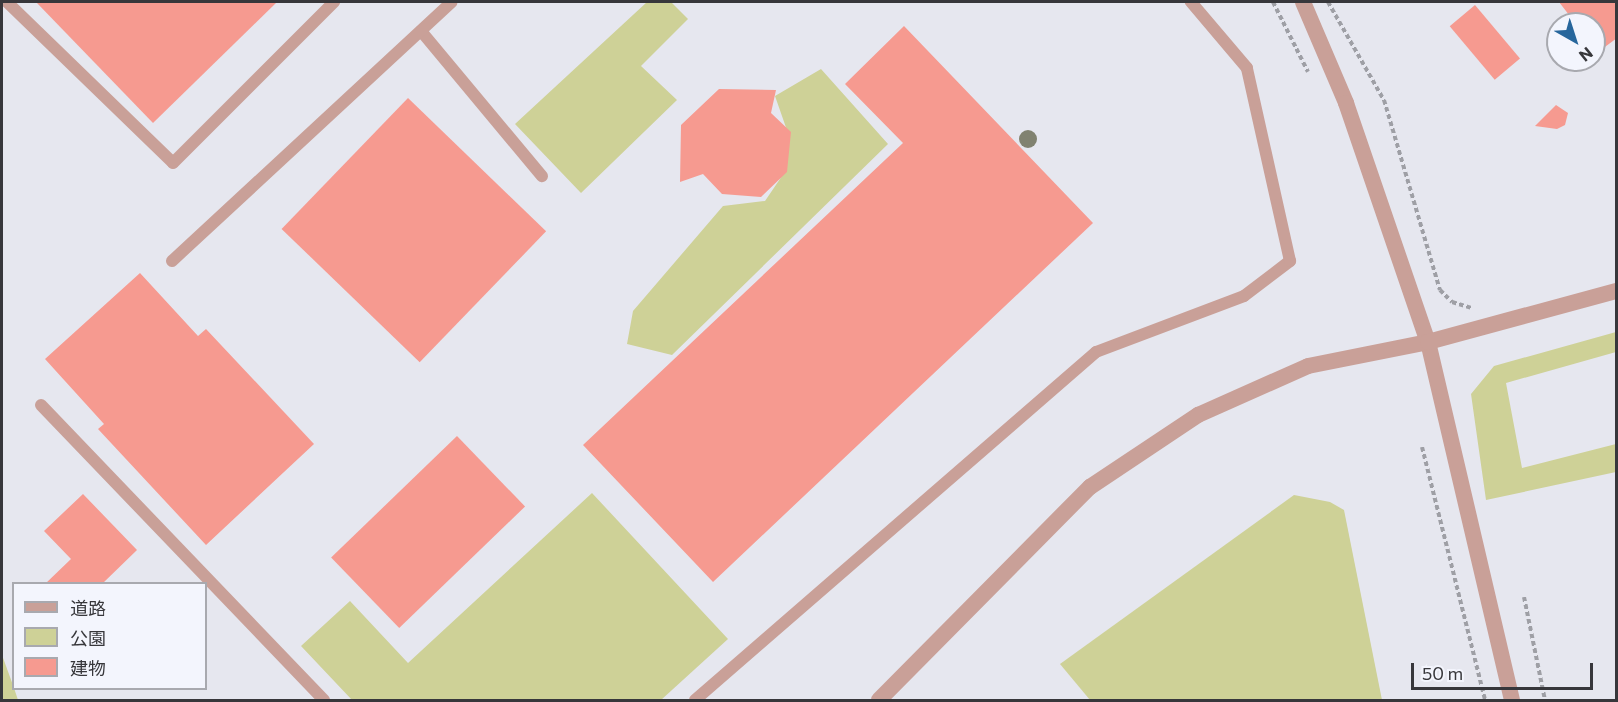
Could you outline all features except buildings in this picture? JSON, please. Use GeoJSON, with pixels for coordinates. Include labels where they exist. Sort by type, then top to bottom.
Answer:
{"type":"FeatureCollection","features":[{"type":"Feature","properties":{"kind":"street"},"geometry":{"type":"LineString","coordinates":[[1303,2],[1346,103],[1428,342],[1512,700]]}},
{"type":"Feature","properties":{"kind":"street"},"geometry":{"type":"LineString","coordinates":[[879,700],[1090,487],[1198,415],[1308,366],[1428,342],[1617,291]]}},
{"type":"Feature","properties":{"kind":"lane"},"geometry":{"type":"LineString","coordinates":[[7,2],[172,163],[334,2]]}},
{"type":"Feature","properties":{"kind":"lane"},"geometry":{"type":"LineString","coordinates":[[172,261],[452,2]]}},
{"type":"Feature","properties":{"kind":"lane"},"geometry":{"type":"LineString","coordinates":[[695,700],[1096,352],[1244,296],[1290,261],[1247,68],[1191,2]]}},
{"type":"Feature","properties":{"kind":"lane"},"geometry":{"type":"LineString","coordinates":[[421,31],[542,176]]}},
{"type":"Feature","properties":{"kind":"lane"},"geometry":{"type":"LineString","coordinates":[[41,405],[324,700]]}},
{"type":"Feature","properties":{"kind":"path"},"geometry":{"type":"LineString","coordinates":[[1273,2],[1313,81]]}},
{"type":"Feature","properties":{"kind":"path"},"geometry":{"type":"LineString","coordinates":[[1328,2],[1384,100],[1440,290],[1452,302],[1473,308],[1485,305]]}},
{"type":"Feature","properties":{"kind":"path"},"geometry":{"type":"LineString","coordinates":[[1422,447],[1485,700]]}},
{"type":"Feature","properties":{"kind":"path"},"geometry":{"type":"LineString","coordinates":[[1524,597],[1545,700]]}},
{"type":"Feature","properties":{"kind":"green space"},"geometry":{"type":"Polygon","coordinates":[[[647,2],[671,2],[688,19],[641,66],[677,100],[581,193],[515,124],[647,2]]]}},
{"type":"Feature","properties":{"kind":"green space"},"geometry":{"type":"Polygon","coordinates":[[[821,69],[888,144],[672,355],[627,344],[633,311],[723,206],[765,201],[782,176],[790,139],[775,96],[821,69]]]}},
{"type":"Feature","properties":{"kind":"green space"},"geometry":{"type":"Polygon","coordinates":[[[1616,332],[1616,352],[1506,383],[1522,468],[1616,444],[1616,472],[1486,500],[1471,394],[1494,366],[1616,332]]]}},
{"type":"Feature","properties":{"kind":"green space"},"geometry":{"type":"Polygon","coordinates":[[[592,493],[728,639],[661,700],[352,700],[301,646],[350,601],[408,663],[592,493]]]}},
{"type":"Feature","properties":{"kind":"green space"},"geometry":{"type":"Polygon","coordinates":[[[1294,495],[1330,502],[1344,510],[1382,700],[1090,700],[1060,664],[1294,495]]]}},
{"type":"Feature","properties":{"kind":"green space"},"geometry":{"type":"Polygon","coordinates":[[[2,655],[12,682],[12,690],[15,690],[18,700],[2,700],[2,655]]]}}]}
